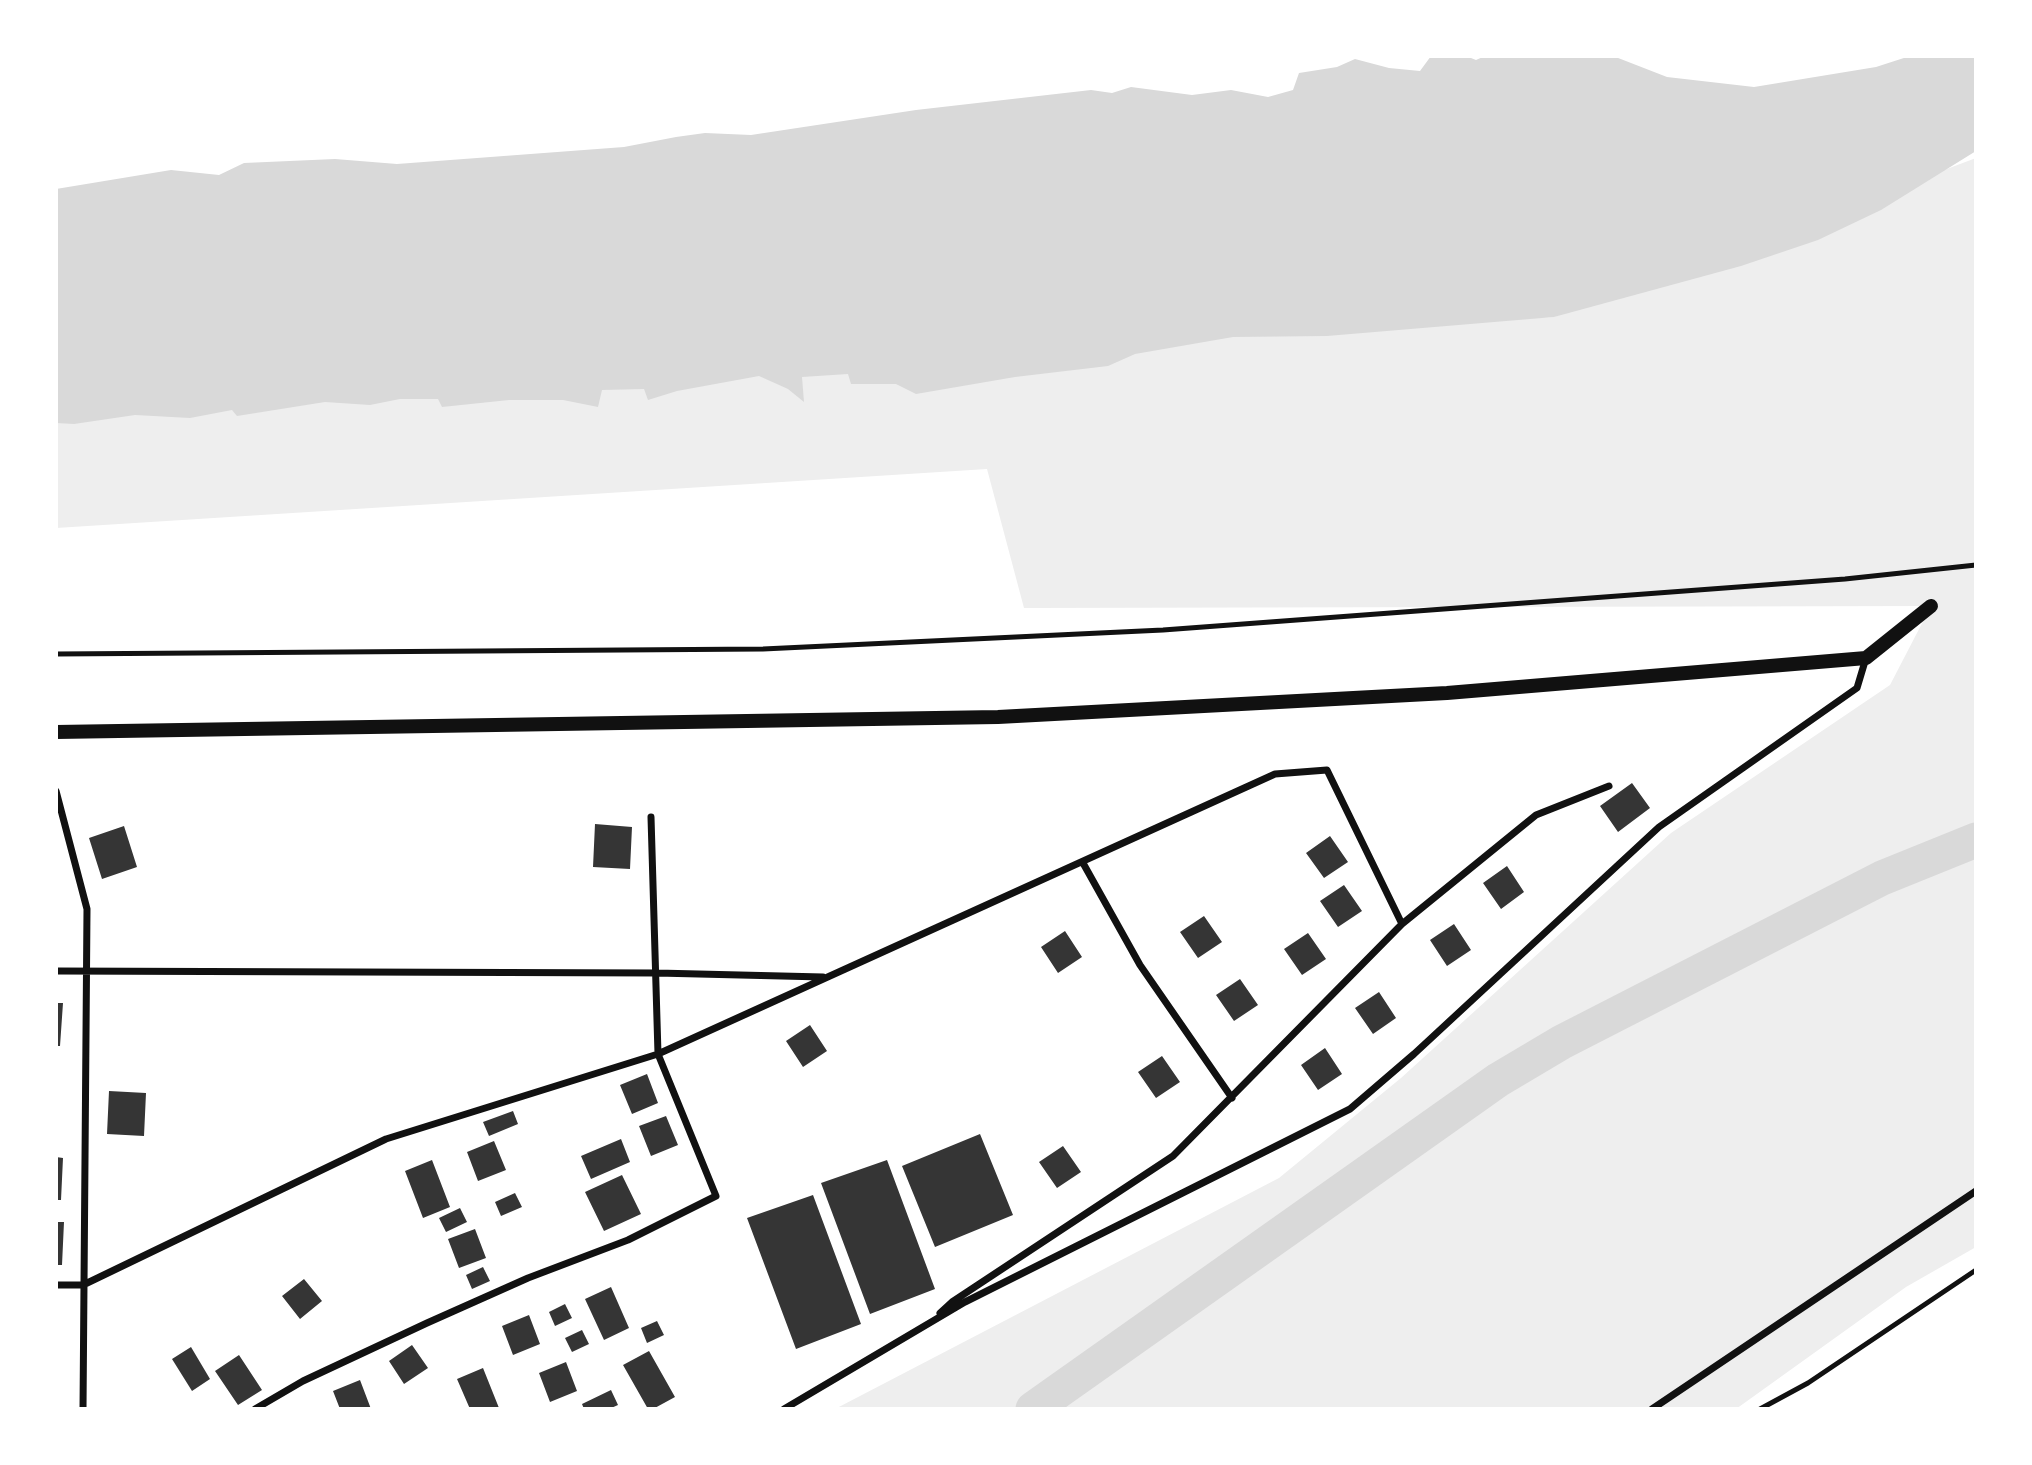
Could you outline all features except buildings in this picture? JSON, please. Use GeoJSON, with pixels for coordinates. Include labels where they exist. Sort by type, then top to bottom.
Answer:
{"type":"FeatureCollection","features":[{"type":"Feature","properties":{"kind":"main road"},"geometry":{"type":"LineString","coordinates":[[56,732],[998,718],[1447,694],[1866,658],[1931,606]]}},
{"type":"Feature","properties":{"kind":"street"},"geometry":{"type":"LineString","coordinates":[[784,1409],[929,1323],[1350,1109],[1414,1054],[1659,827],[1857,688],[1866,658]]}},
{"type":"Feature","properties":{"kind":"street"},"geometry":{"type":"LineString","coordinates":[[56,1285],[82,1285],[386,1139],[657,1054],[1275,774],[1327,770],[1402,924]]}},
{"type":"Feature","properties":{"kind":"street"},"geometry":{"type":"LineString","coordinates":[[929,1323],[952,1301],[1173,1156],[1402,924],[1536,815],[1609,786]]}},
{"type":"Feature","properties":{"kind":"street"},"geometry":{"type":"LineString","coordinates":[[56,791],[87,909],[83,1409]]}},
{"type":"Feature","properties":{"kind":"street"},"geometry":{"type":"LineString","coordinates":[[255,1409],[303,1381],[427,1323],[528,1278],[628,1240],[716,1196],[657,1054],[651,817]]}},
{"type":"Feature","properties":{"kind":"street"},"geometry":{"type":"LineString","coordinates":[[1083,863],[1140,965],[1232,1098]]}},
{"type":"Feature","properties":{"kind":"street"},"geometry":{"type":"LineString","coordinates":[[56,971],[657,973],[827,977]]}},
{"type":"Feature","properties":{"kind":"street"},"geometry":{"type":"LineString","coordinates":[[1653,1409],[1976,1191]]}},
{"type":"Feature","properties":{"kind":"lane"},"geometry":{"type":"LineString","coordinates":[[56,654],[763,649],[1163,630],[1845,579],[1976,565]]}},
{"type":"Feature","properties":{"kind":"lane"},"geometry":{"type":"LineString","coordinates":[[1760,1409],[1808,1383],[1976,1270]]}},
{"type":"Feature","properties":{"kind":"shaded area"},"geometry":{"type":"Polygon","coordinates":[[[1431,56],[1466,56],[1476,60],[1485,56],[1613,56],[1667,77],[1754,87],[1876,67],[1910,56],[1976,56],[1976,151],[1881,210],[1818,240],[1741,266],[1554,317],[1327,336],[1233,337],[1135,354],[1108,366],[1015,377],[916,394],[896,384],[851,384],[848,374],[802,377],[804,402],[788,389],[759,376],[677,391],[648,400],[644,389],[602,390],[598,407],[563,400],[509,400],[442,407],[438,399],[400,399],[370,405],[325,402],[237,416],[232,410],[190,418],[135,415],[74,424],[56,423],[56,189],[171,170],[219,175],[244,163],[335,159],[397,164],[624,147],[705,133],[751,135],[916,110],[1091,90],[1112,93],[1131,87],[1192,95],[1231,90],[1268,97],[1293,90],[1299,73],[1337,67],[1355,59],[1389,68],[1420,71],[1431,56]]]}},
{"type":"Feature","properties":{"kind":"shaded area"},"geometry":{"type":"Polygon","coordinates":[[[1976,158],[1976,1247],[1906,1287],[1736,1409],[835,1409],[1279,1178],[1401,1078],[1671,833],[1890,685],[1931,606],[1024,608],[987,469],[56,528],[56,395],[1554,317],[1976,158]]]}},
{"type":"Feature","properties":{"kind":"waterway"},"geometry":{"type":"LineString","coordinates":[[1033,1409],[1498,1080],[1562,1042],[1882,878],[1976,840]]}}]}
